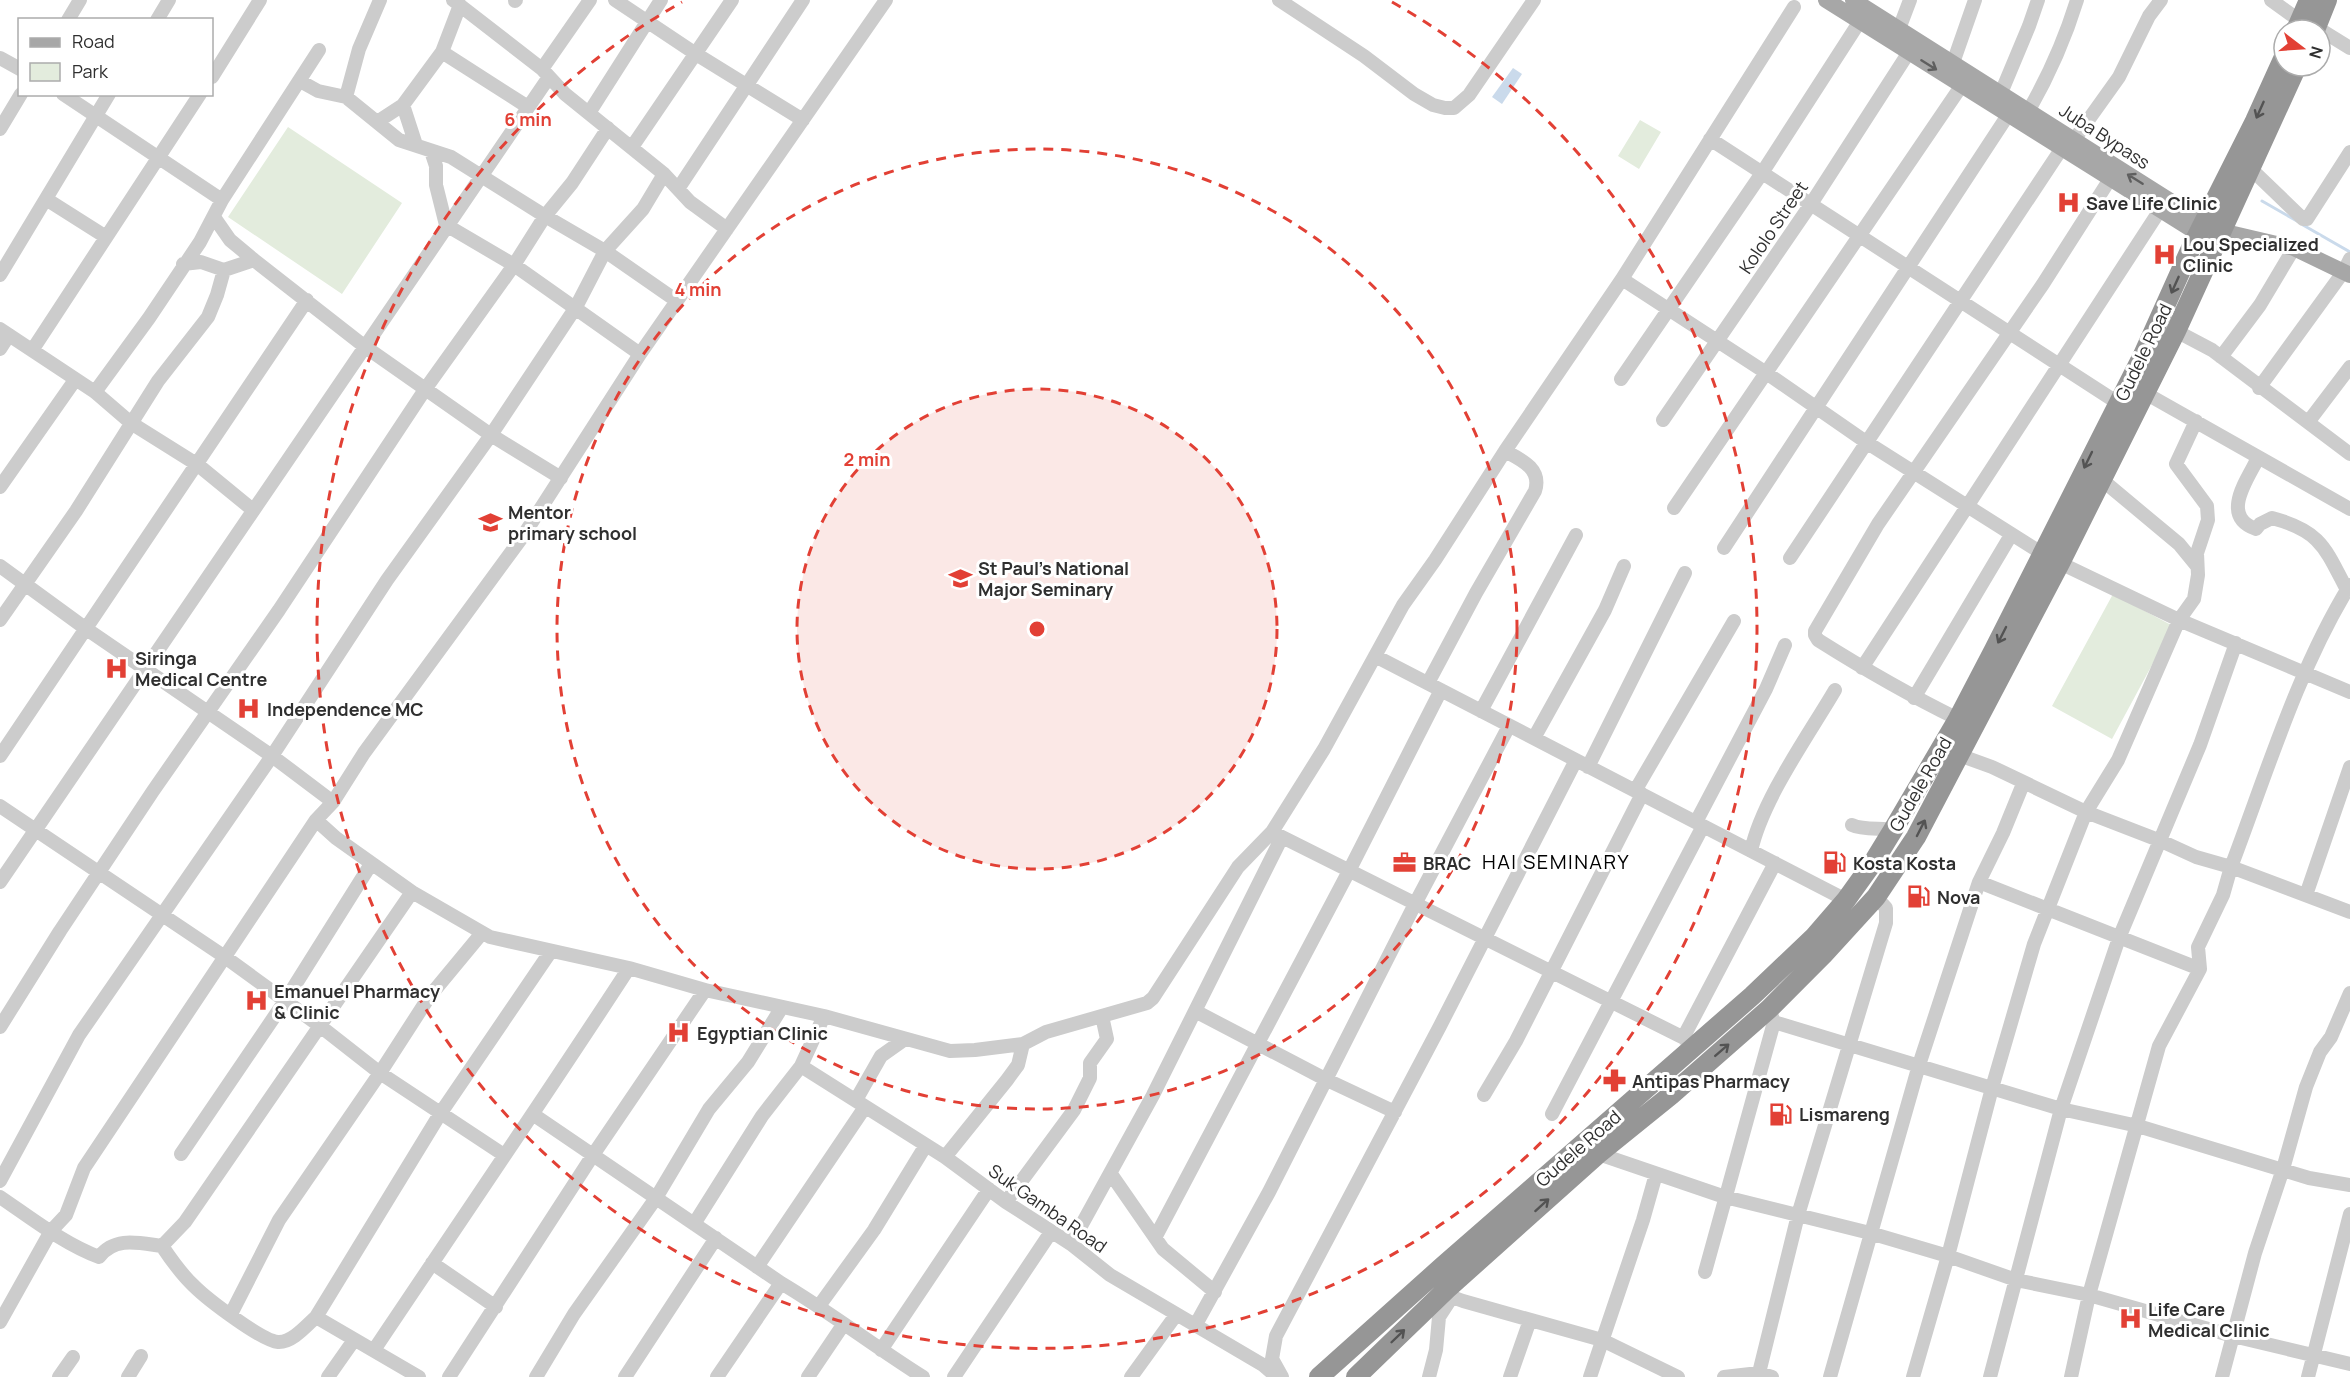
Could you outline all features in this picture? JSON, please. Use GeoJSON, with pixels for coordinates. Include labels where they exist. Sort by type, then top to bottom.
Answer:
{"type":"FeatureCollection","features":[{"type":"Feature","properties":{"kind":"highway"},"geometry":{"type":"LineString","coordinates":[[2308,18],[2309,0]]}},
{"type":"Feature","properties":{"kind":"highway"},"geometry":{"type":"LineString","coordinates":[[2314,18],[2327,0]]}},
{"type":"Feature","properties":{"kind":"highway","name":"Gudele Road"},"geometry":{"type":"LineString","coordinates":[[1356,1377],[1598,1155],[1771,1016],[1876,897],[1916,837],[1947,763],[2051,559],[2118,403],[2208,229],[2275,78]]}},
{"type":"Feature","properties":{"kind":"highway","name":"Gudele Road"},"geometry":{"type":"LineString","coordinates":[[1319,1377],[1580,1146],[1689,1041],[1782,969],[1846,900],[1893,830],[1947,763],[1958,719],[2051,559],[2101,479],[2176,331],[2208,229],[2250,168],[2291,78]]}},
{"type":"Feature","properties":{"kind":"main road","name":"Juba Bypass"},"geometry":{"type":"LineString","coordinates":[[1826,0],[2008,115],[2068,144],[2208,229]]}},
{"type":"Feature","properties":{"kind":"main road","name":"Juba Bypass"},"geometry":{"type":"LineString","coordinates":[[1853,0],[2029,110],[2110,178],[2160,210],[2208,229],[2294,248],[2348,268]]}},
{"type":"Feature","properties":{"kind":"street"},"geometry":{"type":"LineString","coordinates":[[69,18],[80,0]]}},
{"type":"Feature","properties":{"kind":"street"},"geometry":{"type":"LineString","coordinates":[[158,18],[169,0]]}},
{"type":"Feature","properties":{"kind":"street"},"geometry":{"type":"LineString","coordinates":[[213,75],[260,0]]}},
{"type":"Feature","properties":{"kind":"street"},"geometry":{"type":"LineString","coordinates":[[346,97],[359,49],[380,0]]}},
{"type":"Feature","properties":{"kind":"street"},"geometry":{"type":"LineString","coordinates":[[0,882],[528,107],[545,73],[590,0]]}},
{"type":"Feature","properties":{"kind":"street"},"geometry":{"type":"LineString","coordinates":[[615,0],[696,54],[803,120]]}},
{"type":"Feature","properties":{"kind":"street"},"geometry":{"type":"LineString","coordinates":[[589,113],[661,0]]}},
{"type":"Feature","properties":{"kind":"street"},"geometry":{"type":"LineString","coordinates":[[632,147],[732,0]]}},
{"type":"Feature","properties":{"kind":"street"},"geometry":{"type":"LineString","coordinates":[[678,189],[803,0]]}},
{"type":"Feature","properties":{"kind":"street"},"geometry":{"type":"LineString","coordinates":[[0,1322],[51,1231],[60,1223],[72,1204],[84,1168],[316,820],[333,802],[364,753],[484,592],[561,478],[640,354],[886,0]]}},
{"type":"Feature","properties":{"kind":"street"},"geometry":{"type":"LineString","coordinates":[[1279,0],[1364,56],[1414,94],[1445,108],[1454,108],[1469,95],[1534,0]]}},
{"type":"Feature","properties":{"kind":"street"},"geometry":{"type":"LineString","coordinates":[[1899,29],[1910,0]]}},
{"type":"Feature","properties":{"kind":"street"},"geometry":{"type":"LineString","coordinates":[[1953,63],[1975,0]]}},
{"type":"Feature","properties":{"kind":"street"},"geometry":{"type":"LineString","coordinates":[[2001,93],[2038,0]]}},
{"type":"Feature","properties":{"kind":"street"},"geometry":{"type":"LineString","coordinates":[[2029,110],[2046,81],[2077,0]]}},
{"type":"Feature","properties":{"kind":"street"},"geometry":{"type":"LineString","coordinates":[[1790,558],[1960,301],[2068,144],[2118,76],[2149,16],[2161,0]]}},
{"type":"Feature","properties":{"kind":"street"},"geometry":{"type":"LineString","coordinates":[[2271,0],[2295,18]]}},
{"type":"Feature","properties":{"kind":"street"},"geometry":{"type":"LineString","coordinates":[[377,122],[403,105],[442,52],[457,3],[545,73],[565,94],[664,174],[690,202],[727,229]]}},
{"type":"Feature","properties":{"kind":"street"},"geometry":{"type":"LineString","coordinates":[[1071,1244],[1111,1174],[1195,1011],[1277,835],[1403,605],[1622,279],[1794,7]]}},
{"type":"Feature","properties":{"kind":"street"},"geometry":{"type":"LineString","coordinates":[[1621,379],[1762,173],[1860,21]]}},
{"type":"Feature","properties":{"kind":"street"},"geometry":{"type":"LineString","coordinates":[[2332,39],[2350,48]]}},
{"type":"Feature","properties":{"kind":"street"},"geometry":{"type":"LineString","coordinates":[[95,392],[149,318],[183,264],[200,242],[222,200],[319,50]]}},
{"type":"Feature","properties":{"kind":"street"},"geometry":{"type":"LineString","coordinates":[[442,52],[528,107]]}},
{"type":"Feature","properties":{"kind":"street","name":"Kololo Street"},"geometry":{"type":"LineString","coordinates":[[1663,420],[1811,204],[1909,52]]}},
{"type":"Feature","properties":{"kind":"street"},"geometry":{"type":"LineString","coordinates":[[0,58],[18,68]]}},
{"type":"Feature","properties":{"kind":"street"},"geometry":{"type":"LineString","coordinates":[[300,81],[318,91],[346,97],[399,140],[451,157],[605,251],[677,301]]}},
{"type":"Feature","properties":{"kind":"street"},"geometry":{"type":"LineString","coordinates":[[1674,508],[1962,85]]}},
{"type":"Feature","properties":{"kind":"street"},"geometry":{"type":"LineString","coordinates":[[0,129],[20,96]]}},
{"type":"Feature","properties":{"kind":"street"},"geometry":{"type":"LineString","coordinates":[[66,96],[222,200]]}},
{"type":"Feature","properties":{"kind":"street"},"geometry":{"type":"LineString","coordinates":[[0,275],[109,96]]}},
{"type":"Feature","properties":{"kind":"street"},"geometry":{"type":"LineString","coordinates":[[33,349],[199,96]]}},
{"type":"Feature","properties":{"kind":"street"},"geometry":{"type":"LineString","coordinates":[[403,105],[416,145]]}},
{"type":"Feature","properties":{"kind":"street"},"geometry":{"type":"LineString","coordinates":[[1724,548],[1818,408],[2008,115]]}},
{"type":"Feature","properties":{"kind":"street"},"geometry":{"type":"LineString","coordinates":[[0,1027],[60,931],[153,791],[279,610],[426,388],[514,265],[545,216],[572,183],[608,128]]}},
{"type":"Feature","properties":{"kind":"street"},"geometry":{"type":"LineString","coordinates":[[1710,139],[2118,403]]}},
{"type":"Feature","properties":{"kind":"street"},"geometry":{"type":"LineString","coordinates":[[431,151],[436,166],[436,185],[446,225],[514,265],[640,354]]}},
{"type":"Feature","properties":{"kind":"street"},"geometry":{"type":"LineString","coordinates":[[2250,168],[2303,219],[2307,219],[2350,152]]}},
{"type":"Feature","properties":{"kind":"street"},"geometry":{"type":"LineString","coordinates":[[0,1181],[79,1035],[272,756],[387,580],[491,435],[576,307],[605,251],[643,209],[664,174]]}},
{"type":"Feature","properties":{"kind":"street"},"geometry":{"type":"LineString","coordinates":[[1958,719],[1914,698],[1862,668],[1818,640],[1815,631],[1878,524],[2010,333],[2110,178]]}},
{"type":"Feature","properties":{"kind":"street"},"geometry":{"type":"LineString","coordinates":[[46,199],[106,237]]}},
{"type":"Feature","properties":{"kind":"street"},"geometry":{"type":"LineString","coordinates":[[1862,668],[2160,210]]}},
{"type":"Feature","properties":{"kind":"street"},"geometry":{"type":"LineString","coordinates":[[214,217],[230,240],[364,346],[491,435],[561,478]]}},
{"type":"Feature","properties":{"kind":"street"},"geometry":{"type":"LineString","coordinates":[[2221,357],[2260,305],[2294,248]]}},
{"type":"Feature","properties":{"kind":"street"},"geometry":{"type":"LineString","coordinates":[[183,264],[201,262],[224,270],[254,260]]}},
{"type":"Feature","properties":{"kind":"street"},"geometry":{"type":"LineString","coordinates":[[2259,388],[2348,268]]}},
{"type":"Feature","properties":{"kind":"street"},"geometry":{"type":"LineString","coordinates":[[0,620],[76,511],[158,381],[208,317],[224,270]]}},
{"type":"Feature","properties":{"kind":"street"},"geometry":{"type":"LineString","coordinates":[[1622,279],[1671,309],[1866,442],[2051,559],[2179,620],[2350,692]]}},
{"type":"Feature","properties":{"kind":"street"},"geometry":{"type":"LineString","coordinates":[[0,756],[307,300]]}},
{"type":"Feature","properties":{"kind":"street"},"geometry":{"type":"LineString","coordinates":[[2176,331],[2221,357],[2259,388],[2309,421],[2350,454]]}},
{"type":"Feature","properties":{"kind":"street"},"geometry":{"type":"LineString","coordinates":[[0,349],[5,332],[95,392],[130,423],[198,465],[253,510]]}},
{"type":"Feature","properties":{"kind":"street"},"geometry":{"type":"LineString","coordinates":[[2309,421],[2350,367]]}},
{"type":"Feature","properties":{"kind":"street"},"geometry":{"type":"LineString","coordinates":[[0,487],[75,380]]}},
{"type":"Feature","properties":{"kind":"street"},"geometry":{"type":"LineString","coordinates":[[2145,393],[2350,509]]}},
{"type":"Feature","properties":{"kind":"street"},"geometry":{"type":"LineString","coordinates":[[1913,1377],[1948,1256],[1992,1088],[2034,944],[2047,908],[2086,812],[2118,760],[2179,620],[2194,599],[2198,575],[2198,553],[2208,513],[2207,506],[2176,464],[2196,420]]}},
{"type":"Feature","properties":{"kind":"street"},"geometry":{"type":"LineString","coordinates":[[1428,683],[1476,593],[1535,491],[1537,483],[1534,472],[1521,459],[1505,451]]}},
{"type":"Feature","properties":{"kind":"street"},"geometry":{"type":"LineString","coordinates":[[2071,1377],[2089,1296],[2159,1046],[2200,969],[2198,947],[2223,895],[2231,867],[2305,672],[2348,588],[2326,549],[2306,530],[2272,518],[2260,524],[2256,529],[2247,526],[2236,507],[2238,498],[2258,458]]}},
{"type":"Feature","properties":{"kind":"street"},"geometry":{"type":"LineString","coordinates":[[2101,479],[2179,544],[2197,566]]}},
{"type":"Feature","properties":{"kind":"street"},"geometry":{"type":"LineString","coordinates":[[1481,711],[1576,535]]}},
{"type":"Feature","properties":{"kind":"street"},"geometry":{"type":"LineString","coordinates":[[1914,698],[2012,535]]}},
{"type":"Feature","properties":{"kind":"street"},"geometry":{"type":"LineString","coordinates":[[0,566],[85,628],[272,756],[333,802]]}},
{"type":"Feature","properties":{"kind":"street"},"geometry":{"type":"LineString","coordinates":[[1534,738],[1605,610],[1624,566]]}},
{"type":"Feature","properties":{"kind":"street"},"geometry":{"type":"LineString","coordinates":[[1282,1377],[1272,1359],[1276,1336],[1485,939],[1685,573]]}},
{"type":"Feature","properties":{"kind":"street"},"geometry":{"type":"LineString","coordinates":[[1484,1095],[1516,1041],[1638,793],[1734,621]]}},
{"type":"Feature","properties":{"kind":"street"},"geometry":{"type":"LineString","coordinates":[[1990,1377],[2061,1109],[2119,938],[2200,745],[2236,643]]}},
{"type":"Feature","properties":{"kind":"street"},"geometry":{"type":"LineString","coordinates":[[1552,1114],[1611,1002],[1766,689],[1785,645]]}},
{"type":"Feature","properties":{"kind":"street"},"geometry":{"type":"LineString","coordinates":[[1375,656],[1846,900]]}},
{"type":"Feature","properties":{"kind":"street"},"geometry":{"type":"LineString","coordinates":[[1156,1236],[1349,871],[1441,690]]}},
{"type":"Feature","properties":{"kind":"street"},"geometry":{"type":"LineString","coordinates":[[1751,851],[1757,829],[1767,807],[1835,690]]}},
{"type":"Feature","properties":{"kind":"street"},"geometry":{"type":"LineString","coordinates":[[1195,1326],[1327,1080],[1415,904],[1509,726]]}},
{"type":"Feature","properties":{"kind":"street"},"geometry":{"type":"LineString","coordinates":[[1947,763],[1992,767],[2023,784],[2086,812],[2196,857],[2231,867],[2350,912]]}},
{"type":"Feature","properties":{"kind":"street"},"geometry":{"type":"LineString","coordinates":[[2306,895],[2350,766]]}},
{"type":"Feature","properties":{"kind":"street"},"geometry":{"type":"LineString","coordinates":[[1830,1377],[1919,1065],[1979,882],[2003,834],[2023,784]]}},
{"type":"Feature","properties":{"kind":"street"},"geometry":{"type":"LineString","coordinates":[[0,806],[225,957],[380,1073],[504,1155]]}},
{"type":"Feature","properties":{"kind":"street"},"geometry":{"type":"LineString","coordinates":[[316,820],[336,838],[412,892],[490,937],[628,968],[705,990],[824,1016],[950,1051],[961,1052],[1023,1044],[1046,1032],[1151,1001],[1238,867],[1277,835]]}},
{"type":"Feature","properties":{"kind":"street"},"geometry":{"type":"LineString","coordinates":[[1852,825],[1860,828],[1893,830]]}},
{"type":"Feature","properties":{"kind":"street"},"geometry":{"type":"LineString","coordinates":[[1277,835],[1689,1041],[1775,863]]}},
{"type":"Feature","properties":{"kind":"street"},"geometry":{"type":"LineString","coordinates":[[181,1154],[285,1001],[371,864]]}},
{"type":"Feature","properties":{"kind":"street"},"geometry":{"type":"LineString","coordinates":[[1979,882],[2200,969]]}},
{"type":"Feature","properties":{"kind":"street"},"geometry":{"type":"LineString","coordinates":[[162,1246],[185,1222],[412,892]]}},
{"type":"Feature","properties":{"kind":"street"},"geometry":{"type":"LineString","coordinates":[[1724,1377],[1763,1376],[1798,1215],[1887,916],[1886,908],[1876,897]]}},
{"type":"Feature","properties":{"kind":"street"},"geometry":{"type":"LineString","coordinates":[[231,1314],[279,1220],[429,997],[482,933]]}},
{"type":"Feature","properties":{"kind":"street"},"geometry":{"type":"LineString","coordinates":[[162,1246],[176,1267],[194,1287],[263,1338],[279,1342],[285,1341],[301,1331],[316,1317],[440,1114],[551,951]]}},
{"type":"Feature","properties":{"kind":"street"},"geometry":{"type":"LineString","coordinates":[[374,1350],[504,1155],[534,1115],[628,968]]}},
{"type":"Feature","properties":{"kind":"street"},"geometry":{"type":"LineString","coordinates":[[449,1377],[593,1155],[705,990]]}},
{"type":"Feature","properties":{"kind":"street"},"geometry":{"type":"LineString","coordinates":[[2222,1377],[2255,1253],[2283,1169],[2309,1078],[2320,1052],[2346,1016],[2350,993]]}},
{"type":"Feature","properties":{"kind":"street"},"geometry":{"type":"LineString","coordinates":[[536,1377],[574,1314],[656,1198],[709,1109],[748,1062],[782,1007]]}},
{"type":"Feature","properties":{"kind":"street"},"geometry":{"type":"LineString","coordinates":[[1195,1011],[1327,1080],[1395,1112]]}},
{"type":"Feature","properties":{"kind":"street"},"geometry":{"type":"LineString","coordinates":[[694,1224],[762,1116],[801,1066],[824,1016]]}},
{"type":"Feature","properties":{"kind":"street"},"geometry":{"type":"LineString","coordinates":[[1006,1202],[1074,1110],[1090,1078],[1090,1063],[1107,1039],[1102,1016]]}},
{"type":"Feature","properties":{"kind":"street"},"geometry":{"type":"LineString","coordinates":[[1705,1272],[1771,1016],[1850,1045],[2061,1109],[2138,1126],[2309,1178],[2350,1185]]}},
{"type":"Feature","properties":{"kind":"street"},"geometry":{"type":"LineString","coordinates":[[757,1266],[861,1104],[881,1056],[905,1039]]}},
{"type":"Feature","properties":{"kind":"street"},"geometry":{"type":"LineString","coordinates":[[945,1157],[1018,1065],[1023,1044]]}},
{"type":"Feature","properties":{"kind":"street","name":"Suk Gamba Road"},"geometry":{"type":"LineString","coordinates":[[801,1066],[945,1157],[1006,1202],[1071,1244],[1110,1275],[1263,1365],[1277,1377]]}},
{"type":"Feature","properties":{"kind":"street"},"geometry":{"type":"LineString","coordinates":[[534,1115],[781,1283],[819,1306],[881,1350],[901,1371],[923,1377]]}},
{"type":"Feature","properties":{"kind":"street"},"geometry":{"type":"LineString","coordinates":[[819,1306],[874,1230],[926,1145]]}},
{"type":"Feature","properties":{"kind":"street"},"geometry":{"type":"LineString","coordinates":[[1580,1146],[1598,1155],[1725,1197],[1870,1233],[1948,1256],[2016,1280],[2089,1296],[2232,1336],[2350,1364]]}},
{"type":"Feature","properties":{"kind":"street"},"geometry":{"type":"LineString","coordinates":[[1111,1174],[1163,1249],[1215,1292]]}},
{"type":"Feature","properties":{"kind":"street"},"geometry":{"type":"LineString","coordinates":[[1590,1377],[1643,1220],[1656,1174]]}},
{"type":"Feature","properties":{"kind":"street"},"geometry":{"type":"LineString","coordinates":[[881,1350],[989,1189]]}},
{"type":"Feature","properties":{"kind":"street"},"geometry":{"type":"LineString","coordinates":[[0,1197],[51,1231],[99,1257],[104,1251],[123,1242],[162,1246]]}},
{"type":"Feature","properties":{"kind":"street"},"geometry":{"type":"LineString","coordinates":[[2308,1377],[2350,1214]]}},
{"type":"Feature","properties":{"kind":"street"},"geometry":{"type":"LineString","coordinates":[[954,1377],[1051,1232]]}},
{"type":"Feature","properties":{"kind":"street"},"geometry":{"type":"LineString","coordinates":[[625,1377],[716,1238]]}},
{"type":"Feature","properties":{"kind":"street"},"geometry":{"type":"LineString","coordinates":[[432,1263],[496,1307]]}},
{"type":"Feature","properties":{"kind":"street"},"geometry":{"type":"LineString","coordinates":[[717,1377],[781,1283]]}},
{"type":"Feature","properties":{"kind":"street"},"geometry":{"type":"LineString","coordinates":[[1429,1377],[1436,1350],[1439,1317],[1449,1293],[1530,1320],[1602,1340],[1678,1377]]}},
{"type":"Feature","properties":{"kind":"street"},"geometry":{"type":"LineString","coordinates":[[1131,1377],[1176,1315]]}},
{"type":"Feature","properties":{"kind":"street"},"geometry":{"type":"LineString","coordinates":[[316,1317],[419,1377]]}},
{"type":"Feature","properties":{"kind":"street"},"geometry":{"type":"LineString","coordinates":[[1510,1377],[1530,1320]]}},
{"type":"Feature","properties":{"kind":"street"},"geometry":{"type":"LineString","coordinates":[[808,1377],[843,1325]]}},
{"type":"Feature","properties":{"kind":"street"},"geometry":{"type":"LineString","coordinates":[[328,1377],[354,1340]]}},
{"type":"Feature","properties":{"kind":"street"},"geometry":{"type":"LineString","coordinates":[[128,1377],[141,1356]]}},
{"type":"Feature","properties":{"kind":"street"},"geometry":{"type":"LineString","coordinates":[[59,1377],[73,1357]]}},
{"type":"Feature","properties":{"kind":"green space"},"geometry":{"type":"Polygon","coordinates":[[[1640,120],[1661,132],[1639,169],[1618,156],[1640,120]]]}},
{"type":"Feature","properties":{"kind":"green space"},"geometry":{"type":"Polygon","coordinates":[[[288,127],[402,203],[342,294],[228,217],[288,127]]]}},
{"type":"Feature","properties":{"kind":"green space"},"geometry":{"type":"Polygon","coordinates":[[[2113,594],[2173,626],[2112,739],[2052,706],[2113,594]]]}},
{"type":"Feature","properties":{"kind":"water"},"geometry":{"type":"Polygon","coordinates":[[[1513,68],[1522,74],[1502,104],[1492,97],[1513,68]]]}},
{"type":"Feature","properties":{"kind":"waterway"},"geometry":{"type":"LineString","coordinates":[[2262,201],[2297,221]]}},
{"type":"Feature","properties":{"kind":"waterway"},"geometry":{"type":"LineString","coordinates":[[2303,225],[2350,252]]}},
{"type":"Feature","properties":{"kind":"place","name":"Save Life Clinic"},"geometry":{"type":"Point","coordinates":[2068,203]}},
{"type":"Feature","properties":{"kind":"place","name":"Lou Specialized Clinic"},"geometry":{"type":"Point","coordinates":[2165,254]}},
{"type":"Feature","properties":{"kind":"place","name":"Mentor primary school"},"geometry":{"type":"Point","coordinates":[490,522]}},
{"type":"Feature","properties":{"kind":"place","name":"St Paul's National Major Seminary"},"geometry":{"type":"Point","coordinates":[960,578]}},
{"type":"Feature","properties":{"kind":"place","name":"Siringa Medical Centre"},"geometry":{"type":"Point","coordinates":[117,668]}},
{"type":"Feature","properties":{"kind":"place","name":"Independence MC"},"geometry":{"type":"Point","coordinates":[249,709]}},
{"type":"Feature","properties":{"kind":"place","name":"BRAC"},"geometry":{"type":"Point","coordinates":[1405,863]}},
{"type":"Feature","properties":{"kind":"place","name":"Kosta Kosta"},"geometry":{"type":"Point","coordinates":[1835,863]}},
{"type":"Feature","properties":{"kind":"place","name":"Nova"},"geometry":{"type":"Point","coordinates":[1919,897]}},
{"type":"Feature","properties":{"kind":"place","name":"Emanuel Pharmacy & Clinic"},"geometry":{"type":"Point","coordinates":[256,1001]}},
{"type":"Feature","properties":{"kind":"place","name":"Egyptian Clinic"},"geometry":{"type":"Point","coordinates":[679,1033]}},
{"type":"Feature","properties":{"kind":"place","name":"Antipas Pharmacy"},"geometry":{"type":"Point","coordinates":[1614,1081]}},
{"type":"Feature","properties":{"kind":"place","name":"Lismareng"},"geometry":{"type":"Point","coordinates":[1781,1114]}},
{"type":"Feature","properties":{"kind":"place","name":"Life Care Medical Clinic"},"geometry":{"type":"Point","coordinates":[2130,1319]}},
{"type":"Feature","properties":{"kind":"district","name":"HAI SEMINARY"},"geometry":{"type":"Point","coordinates":[1556,861]}}]}
